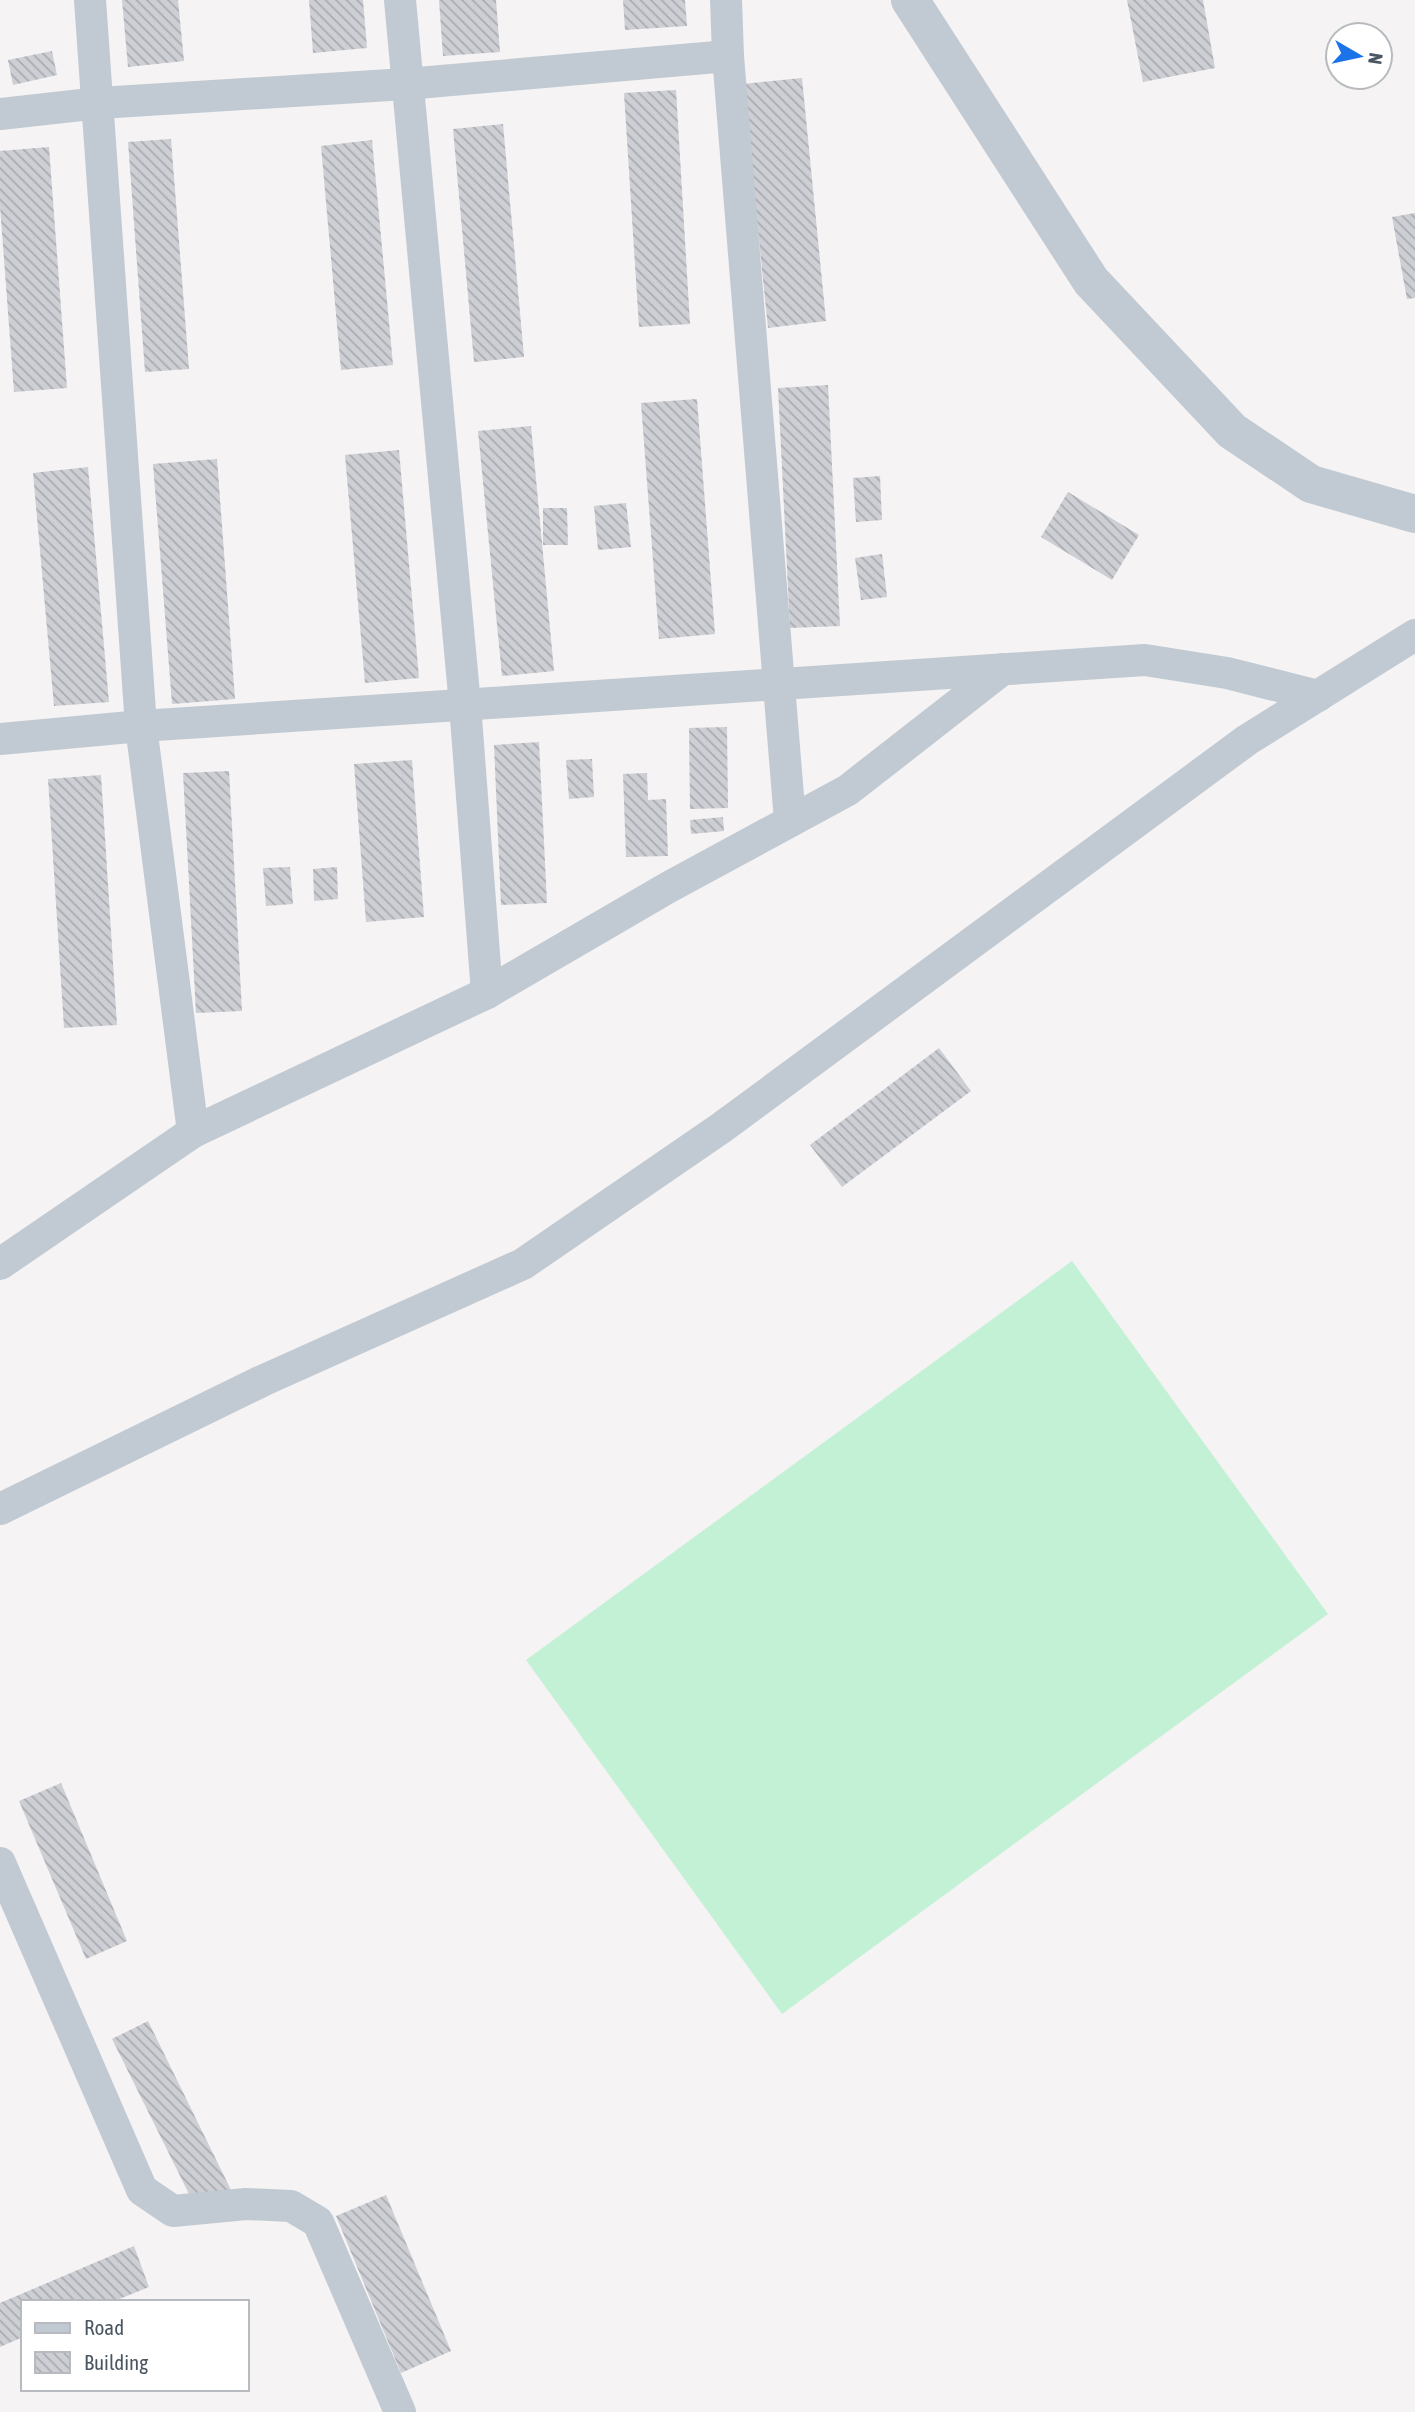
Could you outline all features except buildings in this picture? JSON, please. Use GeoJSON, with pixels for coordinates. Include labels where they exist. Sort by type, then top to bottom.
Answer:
{"type":"FeatureCollection","features":[{"type":"Feature","properties":{"kind":"street"},"geometry":{"type":"LineString","coordinates":[[90,0],[141,726],[193,1132]]}},
{"type":"Feature","properties":{"kind":"street"},"geometry":{"type":"LineString","coordinates":[[400,0],[465,705],[487,993]]}},
{"type":"Feature","properties":{"kind":"street"},"geometry":{"type":"LineString","coordinates":[[726,0],[728,56],[790,821]]}},
{"type":"Feature","properties":{"kind":"street"},"geometry":{"type":"LineString","coordinates":[[910,0],[1091,281],[1232,431],[1311,484],[1395,511],[1415,514]]}},
{"type":"Feature","properties":{"kind":"street"},"geometry":{"type":"LineString","coordinates":[[0,114],[99,103],[406,84],[728,56]]}},
{"type":"Feature","properties":{"kind":"street"},"geometry":{"type":"LineString","coordinates":[[0,1509],[262,1381],[523,1264],[722,1128],[1247,740],[1415,635]]}},
{"type":"Feature","properties":{"kind":"street"},"geometry":{"type":"LineString","coordinates":[[0,739],[141,726],[1145,660],[1227,673],[1318,696]]}},
{"type":"Feature","properties":{"kind":"street"},"geometry":{"type":"LineString","coordinates":[[0,1264],[193,1132],[487,993],[848,790],[1003,669]]}},
{"type":"Feature","properties":{"kind":"street"},"geometry":{"type":"LineString","coordinates":[[0,1863],[142,2190],[173,2211],[246,2204],[290,2206],[318,2222],[400,2412]]}},
{"type":"Feature","properties":{"kind":"green space"},"geometry":{"type":"Polygon","coordinates":[[[1072,1261],[1328,1614],[782,2014],[526,1660],[1072,1261]]]}}]}
